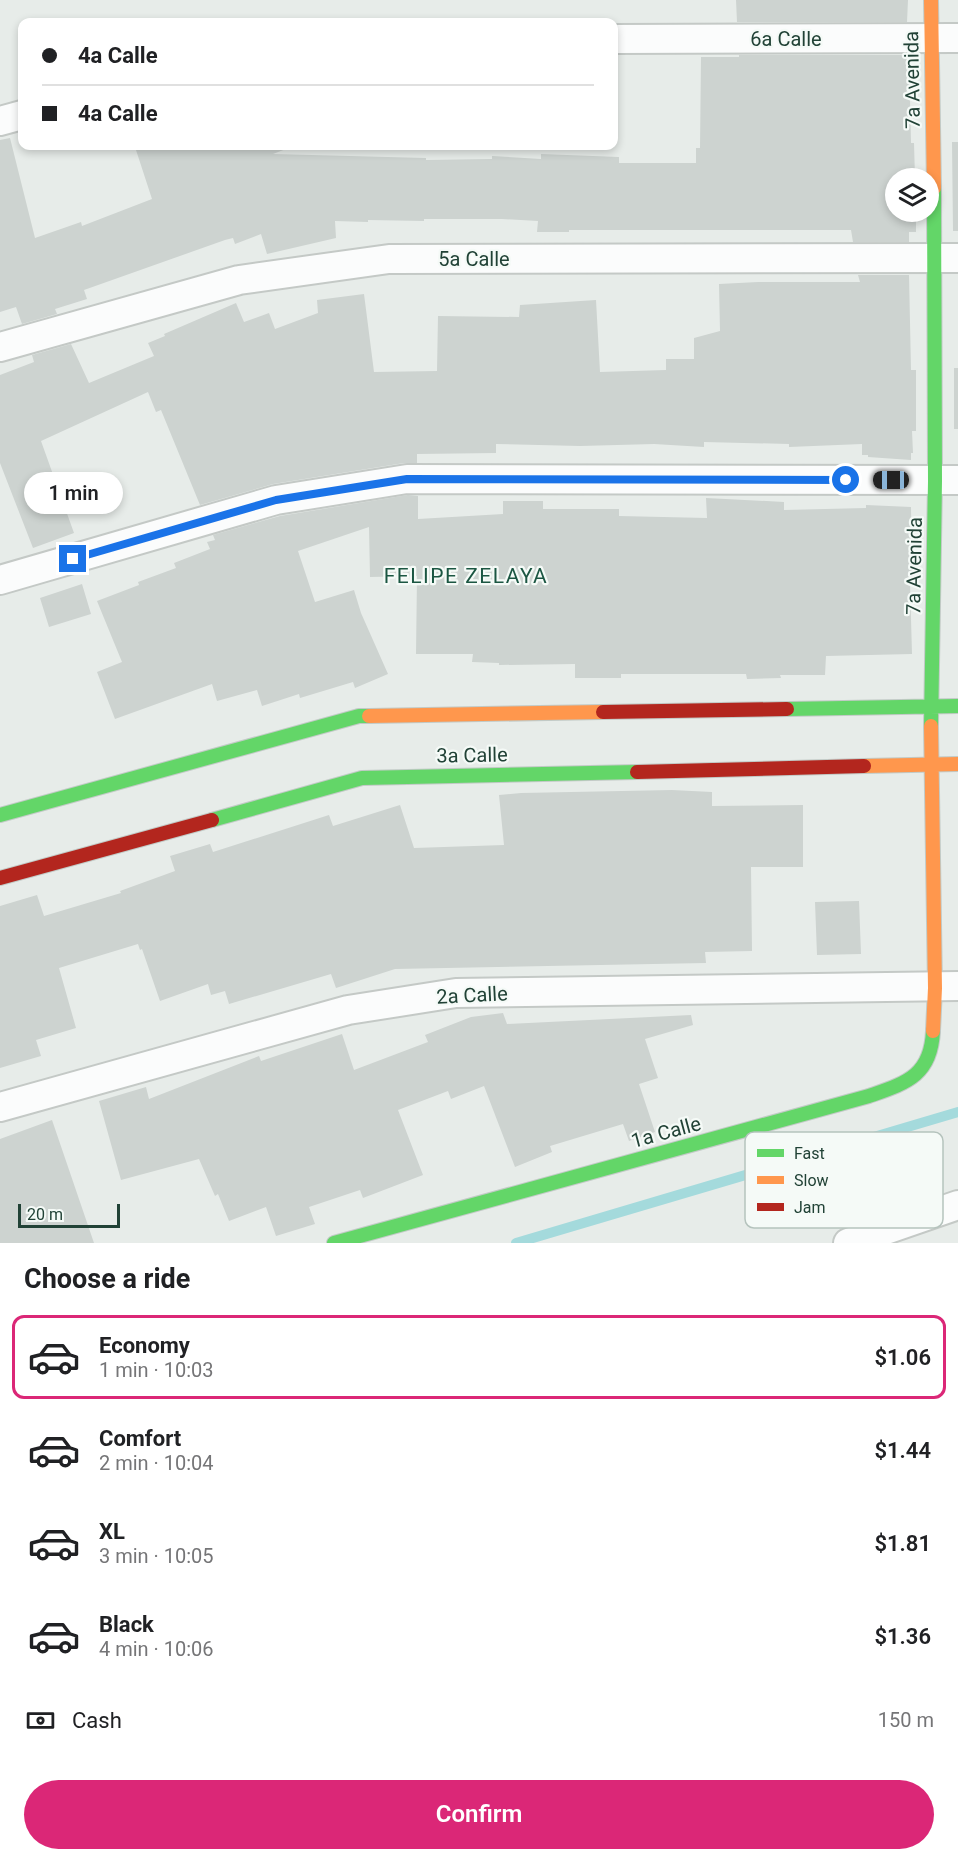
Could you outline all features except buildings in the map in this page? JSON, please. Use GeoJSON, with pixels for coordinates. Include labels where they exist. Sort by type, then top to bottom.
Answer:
{"type":"FeatureCollection","features":[{"type":"Feature","properties":{"kind":"street","name":"7a Avenida"},"geometry":{"type":"LineString","coordinates":[[931,0],[944,39],[947,258],[946,480],[930,764],[946,987]]}},
{"type":"Feature","properties":{"kind":"street","name":"6a Calle"},"geometry":{"type":"LineString","coordinates":[[618,39],[944,39]]}},
{"type":"Feature","properties":{"kind":"street"},"geometry":{"type":"LineString","coordinates":[[0,121],[18,116]]}},
{"type":"Feature","properties":{"kind":"street","name":"5a Calle"},"geometry":{"type":"LineString","coordinates":[[0,346],[238,280],[389,259],[947,258]]}},
{"type":"Feature","properties":{"kind":"street"},"geometry":{"type":"LineString","coordinates":[[0,580],[276,500],[407,479],[946,480]]}},
{"type":"Feature","properties":{"kind":"street","name":"3a Calle"},"geometry":{"type":"LineString","coordinates":[[0,815],[359,716],[958,706]]}},
{"type":"Feature","properties":{"kind":"street","name":"3a Calle"},"geometry":{"type":"LineString","coordinates":[[0,878],[362,777],[958,764]]}},
{"type":"Feature","properties":{"kind":"street","name":"2a Calle"},"geometry":{"type":"LineString","coordinates":[[0,1107],[348,1010],[456,993],[946,987]]}},
{"type":"Feature","properties":{"kind":"street","name":"1a Calle"},"geometry":{"type":"LineString","coordinates":[[334,1243],[900,1086],[923,1068],[932,1047],[946,987]]}},
{"type":"Feature","properties":{"kind":"street"},"geometry":{"type":"LineString","coordinates":[[943,1211],[958,1206]]}},
{"type":"Feature","properties":{"kind":"street"},"geometry":{"type":"LineString","coordinates":[[848,1243],[893,1228]]}},
{"type":"Feature","properties":{"kind":"waterway"},"geometry":{"type":"LineString","coordinates":[[891,1132],[958,1112]]}},
{"type":"Feature","properties":{"kind":"waterway"},"geometry":{"type":"LineString","coordinates":[[516,1243],[745,1175]]}},
{"type":"Feature","properties":{"kind":"traffic: fast"},"geometry":{"type":"LineString","coordinates":[[931,726],[935,481],[934,222]]}},
{"type":"Feature","properties":{"kind":"traffic: fast"},"geometry":{"type":"LineString","coordinates":[[787,709],[958,706]]}},
{"type":"Feature","properties":{"kind":"traffic: fast"},"geometry":{"type":"LineString","coordinates":[[0,815],[359,716],[369,716]]}},
{"type":"Feature","properties":{"kind":"traffic: fast"},"geometry":{"type":"LineString","coordinates":[[212,820],[362,778],[637,772]]}},
{"type":"Feature","properties":{"kind":"traffic: fast"},"geometry":{"type":"LineString","coordinates":[[334,1243],[869,1096],[905,1082],[922,1068],[931,1046],[933,1031]]}},
{"type":"Feature","properties":{"kind":"traffic: slow"},"geometry":{"type":"LineString","coordinates":[[931,0],[934,168]]}},
{"type":"Feature","properties":{"kind":"traffic: slow"},"geometry":{"type":"LineString","coordinates":[[369,716],[603,712]]}},
{"type":"Feature","properties":{"kind":"traffic: slow"},"geometry":{"type":"LineString","coordinates":[[931,726],[935,988],[933,1031]]}},
{"type":"Feature","properties":{"kind":"traffic: slow"},"geometry":{"type":"LineString","coordinates":[[864,766],[958,764]]}},
{"type":"Feature","properties":{"kind":"traffic: jam"},"geometry":{"type":"LineString","coordinates":[[603,712],[787,709]]}},
{"type":"Feature","properties":{"kind":"traffic: jam"},"geometry":{"type":"LineString","coordinates":[[637,772],[864,766]]}},
{"type":"Feature","properties":{"kind":"traffic: jam"},"geometry":{"type":"LineString","coordinates":[[0,878],[212,820]]}},
{"type":"Feature","properties":{"kind":"district","name":"FELIPE ZELAYA"},"geometry":{"type":"Point","coordinates":[466,576]}},
{"type":"Feature","properties":{"kind":"route"},"geometry":{"type":"LineString","coordinates":[[73,559],[276,500],[407,479],[846,480]]}}]}
